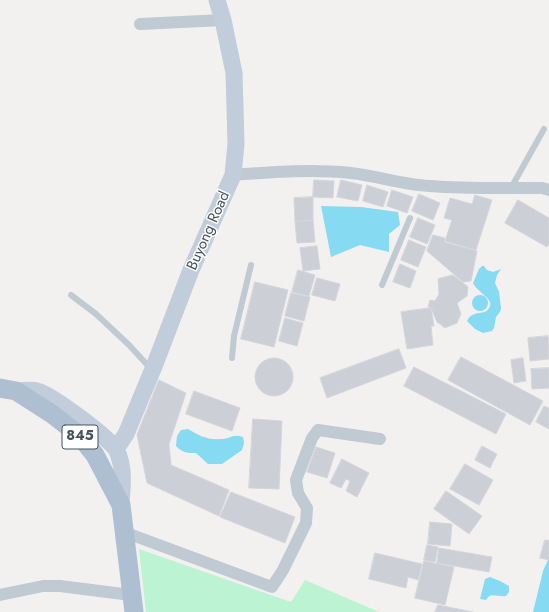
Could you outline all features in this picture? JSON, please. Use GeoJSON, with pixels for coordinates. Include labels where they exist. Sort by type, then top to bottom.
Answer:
{"type":"FeatureCollection","features":[{"type":"Feature","properties":{"kind":"main road","name":"845"},"geometry":{"type":"LineString","coordinates":[[8,389],[52,414],[80,436],[95,455],[121,505],[133,603]]}},
{"type":"Feature","properties":{"kind":"street","name":"Buyong Road"},"geometry":{"type":"LineString","coordinates":[[116,449],[126,434],[191,270],[233,175],[236,144],[234,73],[223,20],[217,0]]}},
{"type":"Feature","properties":{"kind":"street"},"geometry":{"type":"LineString","coordinates":[[140,24],[223,20]]}},
{"type":"Feature","properties":{"kind":"street"},"geometry":{"type":"LineString","coordinates":[[233,175],[294,171],[325,171],[353,173],[399,183],[429,186],[542,188],[549,190]]}},
{"type":"Feature","properties":{"kind":"street"},"geometry":{"type":"LineString","coordinates":[[8,389],[37,391],[56,401],[89,425],[116,449],[122,472],[121,505]]}},
{"type":"Feature","properties":{"kind":"street"},"geometry":{"type":"LineString","coordinates":[[124,532],[272,587],[283,570],[306,523],[306,508],[298,493],[296,480],[312,438],[318,430],[380,439]]}},
{"type":"Feature","properties":{"kind":"street"},"geometry":{"type":"LineString","coordinates":[[0,595],[43,586],[60,586],[133,603]]}},
{"type":"Feature","properties":{"kind":"lane"},"geometry":{"type":"LineString","coordinates":[[511,188],[544,129]]}},
{"type":"Feature","properties":{"kind":"lane"},"geometry":{"type":"LineString","coordinates":[[382,285],[410,218]]}},
{"type":"Feature","properties":{"kind":"lane"},"geometry":{"type":"LineString","coordinates":[[232,358],[234,336],[251,265]]}},
{"type":"Feature","properties":{"kind":"lane"},"geometry":{"type":"LineString","coordinates":[[71,295],[96,314],[129,345],[152,370]]}},
{"type":"Feature","properties":{"kind":"green space"},"geometry":{"type":"Polygon","coordinates":[[[139,549],[291,602],[305,580],[379,612],[146,612],[139,549]]]}},
{"type":"Feature","properties":{"kind":"water"},"geometry":{"type":"Polygon","coordinates":[[[321,206],[361,207],[398,212],[400,225],[389,234],[389,252],[360,245],[331,257],[321,206]]]}},
{"type":"Feature","properties":{"kind":"water"},"geometry":{"type":"Polygon","coordinates":[[[482,266],[493,272],[501,269],[497,275],[495,283],[499,292],[500,312],[496,317],[492,331],[483,333],[475,329],[467,321],[473,315],[485,312],[489,308],[489,301],[473,283],[479,269],[482,266]]]}},
{"type":"Feature","properties":{"kind":"water"},"geometry":{"type":"Polygon","coordinates":[[[480,295],[487,300],[488,303],[483,310],[480,311],[473,306],[472,303],[477,296],[480,295]]]}},
{"type":"Feature","properties":{"kind":"water"},"geometry":{"type":"Polygon","coordinates":[[[188,429],[200,436],[212,439],[224,439],[234,436],[243,437],[244,443],[242,450],[222,464],[208,464],[196,453],[188,453],[176,446],[177,436],[181,430],[188,429]]]}},
{"type":"Feature","properties":{"kind":"water"},"geometry":{"type":"Polygon","coordinates":[[[549,557],[549,612],[533,612],[543,571],[549,557]]]}},
{"type":"Feature","properties":{"kind":"water"},"geometry":{"type":"Polygon","coordinates":[[[490,577],[509,586],[509,592],[506,596],[491,595],[486,600],[480,599],[485,579],[490,577]]]}},
{"type":"Feature","properties":{"kind":"building"},"geometry":{"type":"Polygon","coordinates":[[[314,180],[334,181],[333,198],[313,197],[314,180]]]}},
{"type":"Feature","properties":{"kind":"building"},"geometry":{"type":"Polygon","coordinates":[[[341,180],[362,185],[358,201],[337,197],[341,180]]]}},
{"type":"Feature","properties":{"kind":"building"},"geometry":{"type":"Polygon","coordinates":[[[367,185],[388,192],[383,207],[363,201],[367,185]]]}},
{"type":"Feature","properties":{"kind":"building"},"geometry":{"type":"Polygon","coordinates":[[[392,190],[413,197],[407,213],[387,206],[392,190]]]}},
{"type":"Feature","properties":{"kind":"building"},"geometry":{"type":"Polygon","coordinates":[[[419,194],[440,203],[433,220],[412,211],[419,194]]]}},
{"type":"Feature","properties":{"kind":"building"},"geometry":{"type":"Polygon","coordinates":[[[475,195],[492,200],[476,250],[445,241],[452,220],[444,218],[450,198],[472,204],[475,195]]]}},
{"type":"Feature","properties":{"kind":"building"},"geometry":{"type":"Polygon","coordinates":[[[313,197],[313,220],[295,222],[294,198],[313,197]]]}},
{"type":"Feature","properties":{"kind":"building"},"geometry":{"type":"Polygon","coordinates":[[[518,200],[549,218],[549,244],[547,247],[505,223],[518,200]]]}},
{"type":"Feature","properties":{"kind":"building"},"geometry":{"type":"Polygon","coordinates":[[[418,218],[435,225],[427,244],[410,237],[418,218]]]}},
{"type":"Feature","properties":{"kind":"building"},"geometry":{"type":"Polygon","coordinates":[[[313,220],[315,242],[297,243],[295,222],[313,220]]]}},
{"type":"Feature","properties":{"kind":"building"},"geometry":{"type":"Polygon","coordinates":[[[433,235],[445,238],[444,242],[477,251],[471,281],[463,282],[427,251],[433,235]]]}},
{"type":"Feature","properties":{"kind":"building"},"geometry":{"type":"Polygon","coordinates":[[[409,240],[426,247],[418,267],[401,260],[409,240]]]}},
{"type":"Feature","properties":{"kind":"building"},"geometry":{"type":"Polygon","coordinates":[[[317,246],[320,269],[303,271],[300,248],[317,246]]]}},
{"type":"Feature","properties":{"kind":"building"},"geometry":{"type":"Polygon","coordinates":[[[400,264],[416,271],[410,288],[393,282],[400,264]]]}},
{"type":"Feature","properties":{"kind":"building"},"geometry":{"type":"Polygon","coordinates":[[[298,270],[315,275],[309,296],[292,292],[298,270]]]}},
{"type":"Feature","properties":{"kind":"building"},"geometry":{"type":"Polygon","coordinates":[[[453,275],[468,287],[467,296],[457,303],[461,314],[457,323],[445,328],[437,322],[431,308],[428,307],[430,300],[435,301],[439,294],[438,279],[453,275]]]}},
{"type":"Feature","properties":{"kind":"building"},"geometry":{"type":"Polygon","coordinates":[[[317,278],[340,284],[335,301],[312,295],[317,278]]]}},
{"type":"Feature","properties":{"kind":"building"},"geometry":{"type":"Polygon","coordinates":[[[255,282],[288,290],[274,347],[241,339],[255,282]]]}},
{"type":"Feature","properties":{"kind":"building"},"geometry":{"type":"Polygon","coordinates":[[[291,293],[310,297],[304,321],[285,316],[291,293]]]}},
{"type":"Feature","properties":{"kind":"building"},"geometry":{"type":"Polygon","coordinates":[[[431,308],[434,326],[431,326],[433,345],[407,349],[401,312],[431,308]]]}},
{"type":"Feature","properties":{"kind":"building"},"geometry":{"type":"Polygon","coordinates":[[[285,318],[303,323],[297,346],[279,341],[285,318]]]}},
{"type":"Feature","properties":{"kind":"building"},"geometry":{"type":"Polygon","coordinates":[[[548,336],[549,359],[530,361],[528,338],[548,336]]]}},
{"type":"Feature","properties":{"kind":"building"},"geometry":{"type":"Polygon","coordinates":[[[399,349],[406,368],[327,398],[320,378],[399,349]]]}},
{"type":"Feature","properties":{"kind":"building"},"geometry":{"type":"Polygon","coordinates":[[[461,357],[543,401],[530,425],[448,380],[461,357]]]}},
{"type":"Feature","properties":{"kind":"building"},"geometry":{"type":"Polygon","coordinates":[[[270,358],[278,358],[285,361],[290,366],[293,377],[290,388],[285,393],[278,396],[270,396],[263,393],[258,388],[255,381],[255,373],[258,366],[263,361],[270,358]]]}},
{"type":"Feature","properties":{"kind":"building"},"geometry":{"type":"Polygon","coordinates":[[[523,358],[526,381],[514,383],[511,360],[523,358]]]}},
{"type":"Feature","properties":{"kind":"building"},"geometry":{"type":"Polygon","coordinates":[[[414,367],[506,414],[496,434],[404,386],[414,367]]]}},
{"type":"Feature","properties":{"kind":"building"},"geometry":{"type":"Polygon","coordinates":[[[549,368],[549,388],[532,389],[531,369],[549,368]]]}},
{"type":"Feature","properties":{"kind":"building"},"geometry":{"type":"Polygon","coordinates":[[[159,380],[186,393],[169,444],[171,465],[229,490],[219,516],[147,483],[137,435],[159,380]]]}},
{"type":"Feature","properties":{"kind":"building"},"geometry":{"type":"Polygon","coordinates":[[[194,391],[240,408],[232,431],[186,414],[194,391]]]}},
{"type":"Feature","properties":{"kind":"building"},"geometry":{"type":"Polygon","coordinates":[[[544,406],[549,408],[549,429],[536,422],[544,406]]]}},
{"type":"Feature","properties":{"kind":"building"},"geometry":{"type":"Polygon","coordinates":[[[253,419],[282,421],[279,489],[249,488],[253,419]]]}},
{"type":"Feature","properties":{"kind":"building"},"geometry":{"type":"Polygon","coordinates":[[[482,446],[497,454],[490,468],[475,460],[482,446]]]}},
{"type":"Feature","properties":{"kind":"building"},"geometry":{"type":"Polygon","coordinates":[[[316,447],[335,453],[327,478],[307,472],[316,447]]]}},
{"type":"Feature","properties":{"kind":"building"},"geometry":{"type":"Polygon","coordinates":[[[342,459],[369,473],[357,497],[346,491],[350,481],[346,479],[341,488],[330,483],[342,459]]]}},
{"type":"Feature","properties":{"kind":"building"},"geometry":{"type":"Polygon","coordinates":[[[465,464],[493,480],[479,505],[450,489],[465,464]]]}},
{"type":"Feature","properties":{"kind":"building"},"geometry":{"type":"Polygon","coordinates":[[[446,491],[482,516],[469,534],[434,509],[446,491]]]}},
{"type":"Feature","properties":{"kind":"building"},"geometry":{"type":"Polygon","coordinates":[[[231,492],[295,517],[285,543],[220,517],[231,492]]]}},
{"type":"Feature","properties":{"kind":"building"},"geometry":{"type":"Polygon","coordinates":[[[430,522],[452,524],[450,546],[428,544],[430,522]]]}},
{"type":"Feature","properties":{"kind":"building"},"geometry":{"type":"Polygon","coordinates":[[[545,540],[549,541],[549,560],[540,558],[545,540]]]}},
{"type":"Feature","properties":{"kind":"building"},"geometry":{"type":"Polygon","coordinates":[[[427,545],[438,547],[435,562],[424,560],[427,545]]]}},
{"type":"Feature","properties":{"kind":"building"},"geometry":{"type":"Polygon","coordinates":[[[439,548],[492,557],[489,572],[437,563],[439,548]]]}},
{"type":"Feature","properties":{"kind":"building"},"geometry":{"type":"Polygon","coordinates":[[[375,553],[422,564],[418,580],[408,577],[406,588],[369,579],[375,553]]]}},
{"type":"Feature","properties":{"kind":"building"},"geometry":{"type":"Polygon","coordinates":[[[424,561],[454,567],[445,605],[415,598],[424,561]]]}},
{"type":"Feature","properties":{"kind":"building"},"geometry":{"type":"Polygon","coordinates":[[[438,605],[473,612],[435,612],[438,605]]]}}]}
